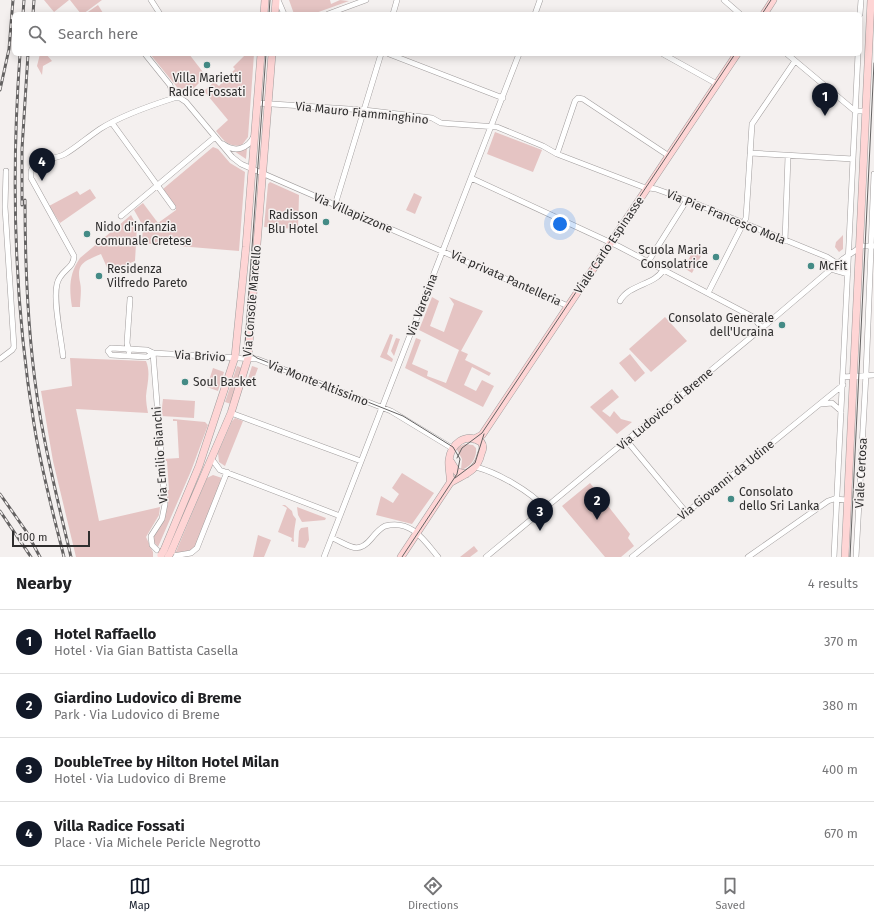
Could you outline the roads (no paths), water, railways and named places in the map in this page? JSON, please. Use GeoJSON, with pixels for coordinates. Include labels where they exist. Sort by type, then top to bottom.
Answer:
{"type":"FeatureCollection","features":[{"type":"Feature","properties":{"kind":"main road"},"geometry":{"type":"LineString","coordinates":[[264,12],[265,0]]}},
{"type":"Feature","properties":{"kind":"main road"},"geometry":{"type":"LineString","coordinates":[[275,12],[277,0]]}},
{"type":"Feature","properties":{"kind":"main road"},"geometry":{"type":"LineString","coordinates":[[765,12],[773,0]]}},
{"type":"Feature","properties":{"kind":"main road","name":"Viale Certosa"},"geometry":{"type":"LineString","coordinates":[[845,557],[858,247],[871,0]]}},
{"type":"Feature","properties":{"kind":"main road","name":"Via Console Marcello"},"geometry":{"type":"LineString","coordinates":[[165,554],[199,466],[235,357],[261,56]]}},
{"type":"Feature","properties":{"kind":"main road","name":"Via Console Marcello"},"geometry":{"type":"LineString","coordinates":[[165,554],[205,472],[231,413],[251,358],[272,56]]}},
{"type":"Feature","properties":{"kind":"main road","name":"Viale Carlo Espinasse"},"geometry":{"type":"LineString","coordinates":[[474,439],[482,435],[736,56]]}},
{"type":"Feature","properties":{"kind":"main road"},"geometry":{"type":"LineString","coordinates":[[401,557],[450,483],[476,467],[481,456],[483,444],[482,435]]}},
{"type":"Feature","properties":{"kind":"main road"},"geometry":{"type":"LineString","coordinates":[[450,483],[448,464],[451,451],[462,440],[474,439],[483,444]]}},
{"type":"Feature","properties":{"kind":"main road"},"geometry":{"type":"LineString","coordinates":[[451,451],[450,461],[454,469],[461,474],[466,474]]}},
{"type":"Feature","properties":{"kind":"street"},"geometry":{"type":"LineString","coordinates":[[151,0],[159,12]]}},
{"type":"Feature","properties":{"kind":"street"},"geometry":{"type":"LineString","coordinates":[[277,0],[283,12]]}},
{"type":"Feature","properties":{"kind":"street"},"geometry":{"type":"LineString","coordinates":[[333,12],[366,0]]}},
{"type":"Feature","properties":{"kind":"street"},"geometry":{"type":"LineString","coordinates":[[394,12],[398,0]]}},
{"type":"Feature","properties":{"kind":"street"},"geometry":{"type":"LineString","coordinates":[[536,12],[540,0]]}},
{"type":"Feature","properties":{"kind":"street"},"geometry":{"type":"LineString","coordinates":[[724,0],[738,12]]}},
{"type":"Feature","properties":{"kind":"street"},"geometry":{"type":"LineString","coordinates":[[860,12],[861,0]]}},
{"type":"Feature","properties":{"kind":"street"},"geometry":{"type":"LineString","coordinates":[[147,56],[170,84],[174,98]]}},
{"type":"Feature","properties":{"kind":"street"},"geometry":{"type":"LineString","coordinates":[[335,205],[380,56]]}},
{"type":"Feature","properties":{"kind":"street"},"geometry":{"type":"LineString","coordinates":[[394,56],[502,98]]}},
{"type":"Feature","properties":{"kind":"street","name":"Via Varesina"},"geometry":{"type":"LineString","coordinates":[[324,557],[519,56]]}},
{"type":"Feature","properties":{"kind":"street"},"geometry":{"type":"LineString","coordinates":[[667,56],[717,84]]}},
{"type":"Feature","properties":{"kind":"street"},"geometry":{"type":"LineString","coordinates":[[789,56],[855,111],[865,111]]}},
{"type":"Feature","properties":{"kind":"street","name":"Viale Certosa"},"geometry":{"type":"LineString","coordinates":[[834,557],[858,56]]}},
{"type":"Feature","properties":{"kind":"street"},"geometry":{"type":"LineString","coordinates":[[708,293],[744,225],[746,218],[752,124],[795,61]]}},
{"type":"Feature","properties":{"kind":"street"},"geometry":{"type":"LineString","coordinates":[[63,356],[56,285],[61,273],[73,264],[74,256],[32,178],[31,171],[39,162],[43,159],[55,159],[112,123],[174,98],[180,98],[186,102],[236,161],[251,169]]}},
{"type":"Feature","properties":{"kind":"street"},"geometry":{"type":"LineString","coordinates":[[557,154],[575,100],[578,98],[583,99],[669,156]]}},
{"type":"Feature","properties":{"kind":"street","name":"Via Mauro Fiamminghino"},"geometry":{"type":"LineString","coordinates":[[257,103],[364,110],[432,118],[441,123],[491,126]]}},
{"type":"Feature","properties":{"kind":"street"},"geometry":{"type":"LineString","coordinates":[[112,123],[173,207]]}},
{"type":"Feature","properties":{"kind":"street","name":"Via Pier Francesco Mola"},"geometry":{"type":"LineString","coordinates":[[491,126],[543,146],[557,154],[647,188],[656,189],[687,200],[744,225],[827,257],[838,264]]}},
{"type":"Feature","properties":{"kind":"street"},"geometry":{"type":"LineString","coordinates":[[215,137],[227,147],[237,150],[246,147],[254,134]]}},
{"type":"Feature","properties":{"kind":"street"},"geometry":{"type":"LineString","coordinates":[[121,216],[215,137]]}},
{"type":"Feature","properties":{"kind":"street"},"geometry":{"type":"LineString","coordinates":[[750,153],[853,159]]}},
{"type":"Feature","properties":{"kind":"street"},"geometry":{"type":"LineString","coordinates":[[785,241],[788,156]]}},
{"type":"Feature","properties":{"kind":"street","name":"Via Villapizzone"},"geometry":{"type":"LineString","coordinates":[[251,169],[443,251]]}},
{"type":"Feature","properties":{"kind":"street"},"geometry":{"type":"LineString","coordinates":[[0,359],[14,347],[2,208],[6,171]]}},
{"type":"Feature","properties":{"kind":"street","name":"Viale Certosa"},"geometry":{"type":"LineString","coordinates":[[856,557],[866,374],[874,174]]}},
{"type":"Feature","properties":{"kind":"street"},"geometry":{"type":"LineString","coordinates":[[471,178],[611,242],[753,317],[762,328]]}},
{"type":"Feature","properties":{"kind":"street"},"geometry":{"type":"LineString","coordinates":[[648,262],[687,200]]}},
{"type":"Feature","properties":{"kind":"street"},"geometry":{"type":"LineString","coordinates":[[848,255],[858,247],[872,246]]}},
{"type":"Feature","properties":{"kind":"street","name":"Via privata Pantelleria"},"geometry":{"type":"LineString","coordinates":[[443,251],[568,306]]}},
{"type":"Feature","properties":{"kind":"street","name":"Via Ludovico di Breme"},"geometry":{"type":"LineString","coordinates":[[486,557],[848,255]]}},
{"type":"Feature","properties":{"kind":"street"},"geometry":{"type":"LineString","coordinates":[[831,269],[848,274]]}},
{"type":"Feature","properties":{"kind":"street"},"geometry":{"type":"LineString","coordinates":[[620,301],[626,292],[656,277],[663,270]]}},
{"type":"Feature","properties":{"kind":"street"},"geometry":{"type":"LineString","coordinates":[[130,299],[127,343],[130,356]]}},
{"type":"Feature","properties":{"kind":"street","name":"Via Brivio"},"geometry":{"type":"LineString","coordinates":[[152,353],[147,357],[111,355],[108,351],[111,348],[147,350],[152,353],[251,358]]}},
{"type":"Feature","properties":{"kind":"street","name":"Via Emilio Bianchi"},"geometry":{"type":"LineString","coordinates":[[152,353],[164,504],[162,519],[151,536],[152,545],[165,554]]}},
{"type":"Feature","properties":{"kind":"street","name":"Via Monte Altissimo"},"geometry":{"type":"LineString","coordinates":[[251,358],[382,408],[407,420],[451,451]]}},
{"type":"Feature","properties":{"kind":"street"},"geometry":{"type":"LineString","coordinates":[[843,377],[853,377],[866,374],[874,375]]}},
{"type":"Feature","properties":{"kind":"street","name":"Via Giovanni da Udine"},"geometry":{"type":"LineString","coordinates":[[632,557],[843,385]]}},
{"type":"Feature","properties":{"kind":"street"},"geometry":{"type":"LineString","coordinates":[[821,404],[832,404],[841,411]]}},
{"type":"Feature","properties":{"kind":"street"},"geometry":{"type":"LineString","coordinates":[[231,413],[361,461]]}},
{"type":"Feature","properties":{"kind":"street"},"geometry":{"type":"LineString","coordinates":[[627,440],[686,512]]}},
{"type":"Feature","properties":{"kind":"street"},"geometry":{"type":"LineString","coordinates":[[211,458],[220,470]]}},
{"type":"Feature","properties":{"kind":"street"},"geometry":{"type":"LineString","coordinates":[[476,467],[484,469],[535,497],[545,508]]}},
{"type":"Feature","properties":{"kind":"street"},"geometry":{"type":"LineString","coordinates":[[205,472],[215,469],[220,470],[340,516]]}},
{"type":"Feature","properties":{"kind":"street"},"geometry":{"type":"LineString","coordinates":[[165,554],[191,553],[197,548],[226,472]]}},
{"type":"Feature","properties":{"kind":"street"},"geometry":{"type":"LineString","coordinates":[[748,557],[828,501],[836,499]]}},
{"type":"Feature","properties":{"kind":"street","name":"Viale Certosa"},"geometry":{"type":"LineString","coordinates":[[836,499],[847,500]]}},
{"type":"Feature","properties":{"kind":"street"},"geometry":{"type":"LineString","coordinates":[[332,538],[352,547],[360,548],[367,544],[385,526],[402,526],[418,532],[438,557]]}},
{"type":"Feature","properties":{"kind":"tram line"},"geometry":{"type":"LineString","coordinates":[[269,12],[270,0]]}},
{"type":"Feature","properties":{"kind":"tram line"},"geometry":{"type":"LineString","coordinates":[[763,12],[771,0]]}},
{"type":"Feature","properties":{"kind":"tram line"},"geometry":{"type":"LineString","coordinates":[[266,56],[245,344],[249,352],[257,358],[403,416],[453,447],[460,459],[457,474],[402,557]]}},
{"type":"Feature","properties":{"kind":"tram line"},"geometry":{"type":"LineString","coordinates":[[457,458],[462,448],[482,433],[734,56]]}},
{"type":"Feature","properties":{"kind":"tram line"},"geometry":{"type":"LineString","coordinates":[[850,557],[874,63]]}},
{"type":"Feature","properties":{"kind":"tram line"},"geometry":{"type":"LineString","coordinates":[[455,478],[475,463],[484,434]]}},
{"type":"Feature","properties":{"kind":"railway"},"geometry":{"type":"LineString","coordinates":[[12,12],[13,0]]}},
{"type":"Feature","properties":{"kind":"railway"},"geometry":{"type":"LineString","coordinates":[[23,12],[24,0]]}},
{"type":"Feature","properties":{"kind":"railway"},"geometry":{"type":"LineString","coordinates":[[33,12],[34,0]]}},
{"type":"Feature","properties":{"kind":"railway"},"geometry":{"type":"LineString","coordinates":[[0,90],[9,49],[12,12]]}},
{"type":"Feature","properties":{"kind":"railway"},"geometry":{"type":"LineString","coordinates":[[20,56],[17,100],[15,193],[18,286],[22,332],[27,378],[40,458],[64,557]]}},
{"type":"Feature","properties":{"kind":"railway"},"geometry":{"type":"LineString","coordinates":[[22,205],[22,149],[28,56]]}},
{"type":"Feature","properties":{"kind":"railway"},"geometry":{"type":"LineString","coordinates":[[25,200],[28,308],[36,388],[54,486],[71,557]]}},
{"type":"Feature","properties":{"kind":"railway"},"geometry":{"type":"LineString","coordinates":[[0,494],[26,531],[40,557]]}},
{"type":"Feature","properties":{"kind":"railway"},"geometry":{"type":"LineString","coordinates":[[0,511],[31,557]]}},
{"type":"Feature","properties":{"kind":"place","name":"Villa Marietti Radice Fossati"},"geometry":{"type":"Point","coordinates":[207,65]}},
{"type":"Feature","properties":{"kind":"place","name":"Hotel Raffaello"},"geometry":{"type":"Point","coordinates":[825,116]}},
{"type":"Feature","properties":{"kind":"place","name":"Villa Radice Fossati"},"geometry":{"type":"Point","coordinates":[42,181]}},
{"type":"Feature","properties":{"kind":"place","name":"Radisson Blu Hotel"},"geometry":{"type":"Point","coordinates":[326,222]}},
{"type":"Feature","properties":{"kind":"place","name":"Nido d'infanzia comunale Cretese"},"geometry":{"type":"Point","coordinates":[87,234]}},
{"type":"Feature","properties":{"kind":"place","name":"Scuola Maria Consolatrice"},"geometry":{"type":"Point","coordinates":[716,257]}},
{"type":"Feature","properties":{"kind":"place","name":"McFit"},"geometry":{"type":"Point","coordinates":[811,266]}},
{"type":"Feature","properties":{"kind":"place","name":"Residenza Vilfredo Pareto"},"geometry":{"type":"Point","coordinates":[99,276]}},
{"type":"Feature","properties":{"kind":"place","name":"Consolato Generale dell'Ucraina"},"geometry":{"type":"Point","coordinates":[782,325]}},
{"type":"Feature","properties":{"kind":"place","name":"Soul Basket"},"geometry":{"type":"Point","coordinates":[185,382]}},
{"type":"Feature","properties":{"kind":"place","name":"Consolato dello Sri Lanka"},"geometry":{"type":"Point","coordinates":[731,499]}},
{"type":"Feature","properties":{"kind":"place","name":"Giardino Ludovico di Breme"},"geometry":{"type":"Point","coordinates":[597,520]}},
{"type":"Feature","properties":{"kind":"place","name":"DoubleTree by Hilton Hotel Milan"},"geometry":{"type":"Point","coordinates":[540,531]}}]}
